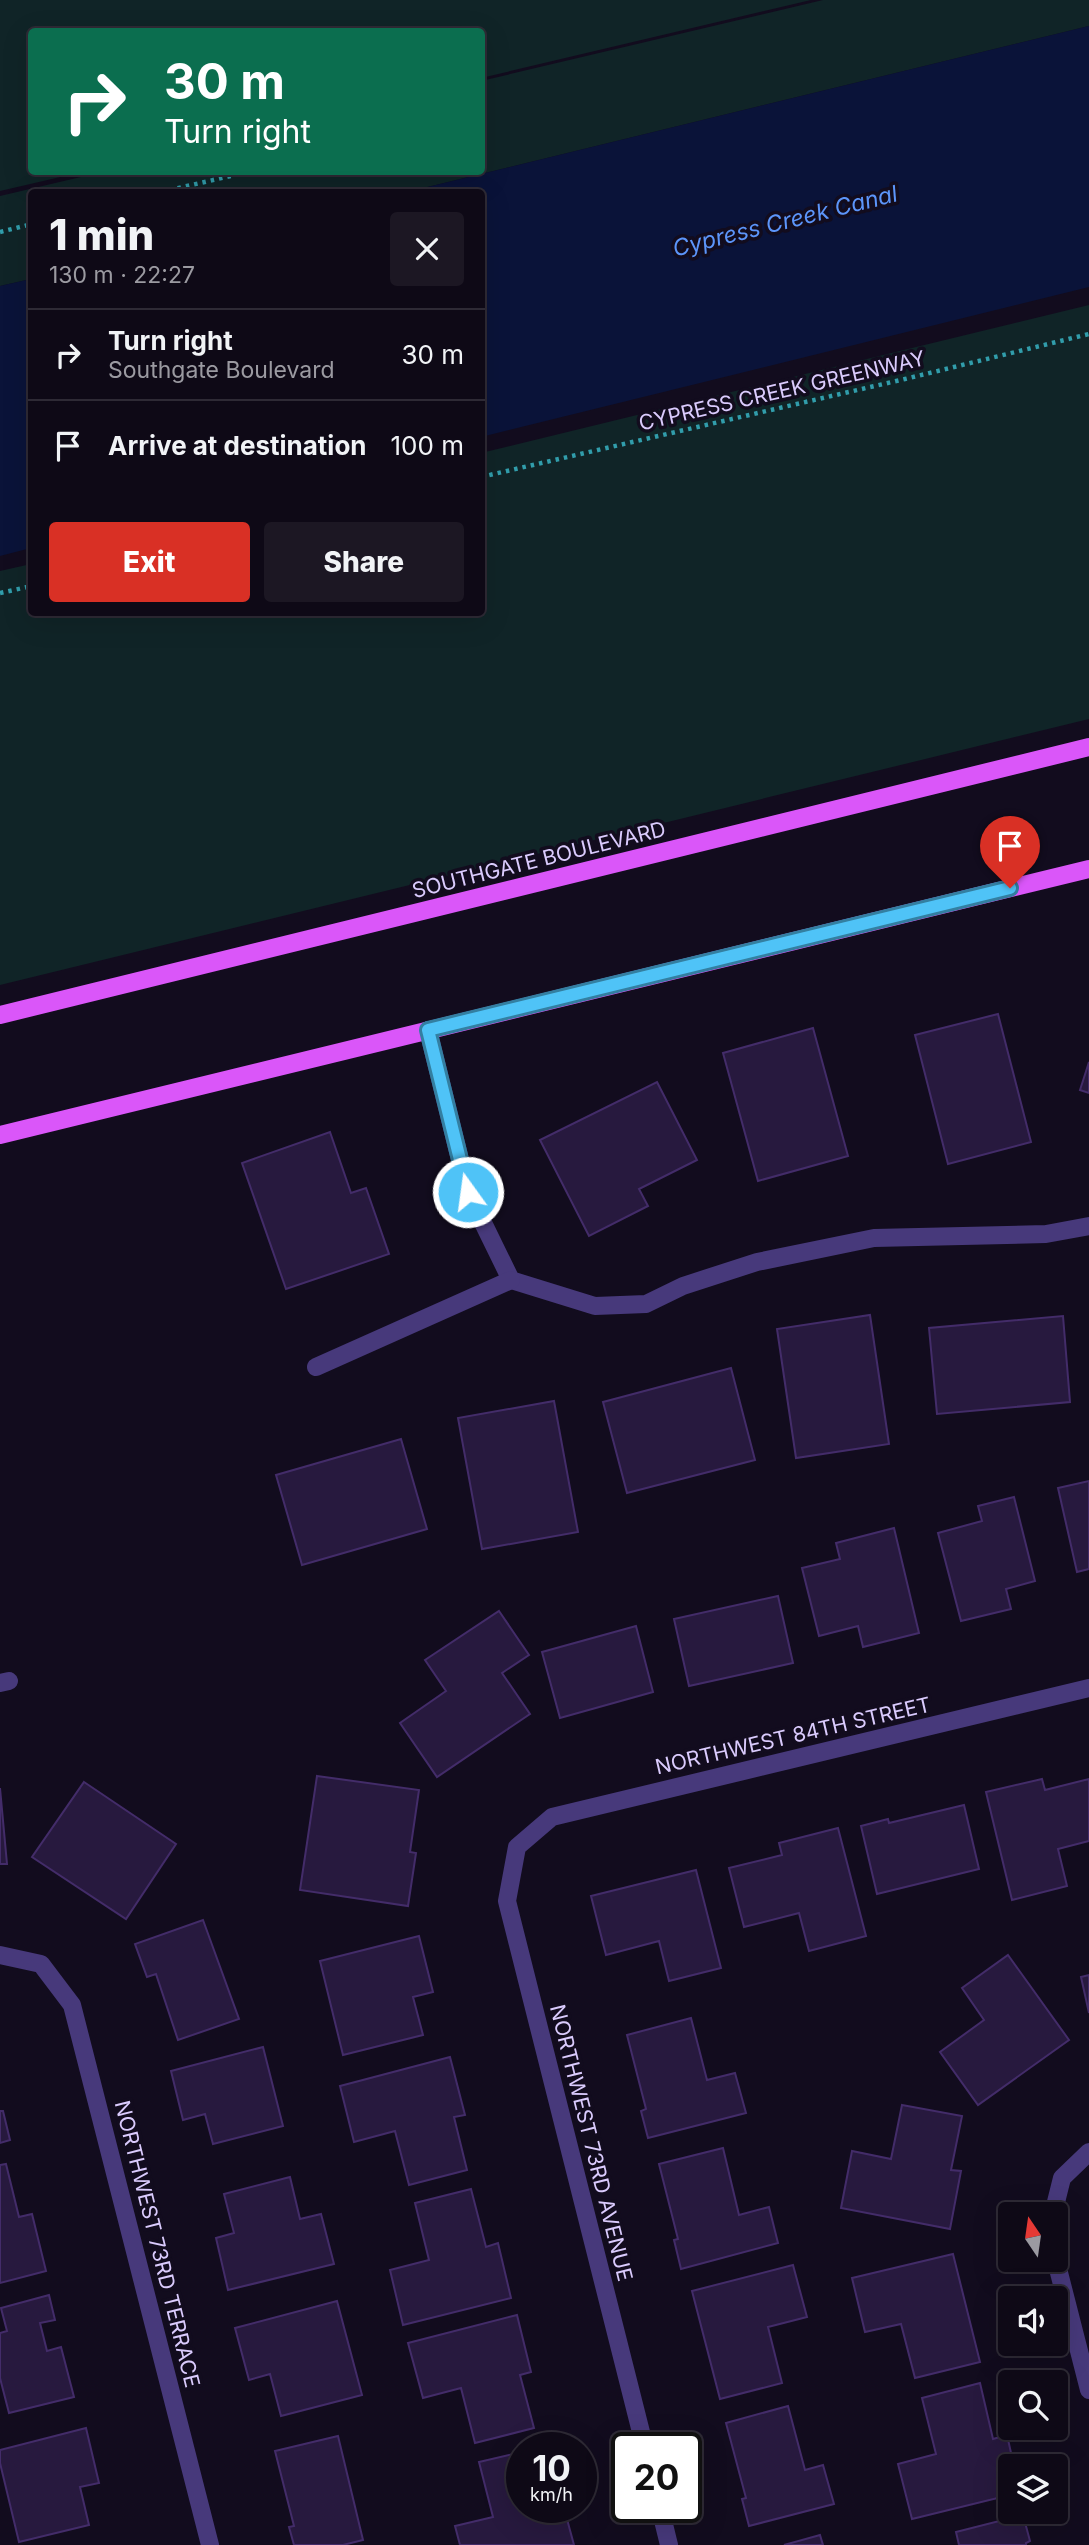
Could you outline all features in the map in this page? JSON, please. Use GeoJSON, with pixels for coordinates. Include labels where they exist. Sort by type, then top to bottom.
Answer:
{"type":"FeatureCollection","features":[{"type":"Feature","properties":{"kind":"main road","name":"SOUTHGATE BOULEVARD"},"geometry":{"type":"LineString","coordinates":[[0,1015],[1089,747]]}},
{"type":"Feature","properties":{"kind":"main road"},"geometry":{"type":"LineString","coordinates":[[0,1135],[1089,869]]}},
{"type":"Feature","properties":{"kind":"street"},"geometry":{"type":"LineString","coordinates":[[428,1030],[468,1192],[511,1280]]}},
{"type":"Feature","properties":{"kind":"street"},"geometry":{"type":"LineString","coordinates":[[316,1367],[511,1280],[595,1306],[646,1304],[683,1286],[757,1262],[874,1238],[1046,1234],[1089,1226]]}},
{"type":"Feature","properties":{"kind":"street","name":"NORTHWEST 84TH STREET"},"geometry":{"type":"LineString","coordinates":[[517,1847],[552,1817],[1089,1688]]}},
{"type":"Feature","properties":{"kind":"street","name":"NORTHWEST 73RD AVENUE"},"geometry":{"type":"LineString","coordinates":[[517,1847],[507,1901],[641,2432]]}},
{"type":"Feature","properties":{"kind":"street","name":"NORTHWEST 73RD TERRACE"},"geometry":{"type":"LineString","coordinates":[[0,1955],[41,1964],[72,2005],[210,2545]]}},
{"type":"Feature","properties":{"kind":"street"},"geometry":{"type":"LineString","coordinates":[[1056,2202],[1062,2178],[1089,2152]]}},
{"type":"Feature","properties":{"kind":"street"},"geometry":{"type":"LineString","coordinates":[[1059,2272],[1089,2390]]}},
{"type":"Feature","properties":{"kind":"street"},"geometry":{"type":"LineString","coordinates":[[664,2523],[669,2545]]}},
{"type":"Feature","properties":{"kind":"path"},"geometry":{"type":"LineString","coordinates":[[174,189],[235,175]]}},
{"type":"Feature","properties":{"kind":"path"},"geometry":{"type":"LineString","coordinates":[[0,232],[28,225]]}},
{"type":"Feature","properties":{"kind":"path","name":"CYPRESS CREEK GREENWAY"},"geometry":{"type":"LineString","coordinates":[[485,476],[1089,334]]}},
{"type":"Feature","properties":{"kind":"path"},"geometry":{"type":"LineString","coordinates":[[0,593],[28,587]]}},
{"type":"Feature","properties":{"kind":"green space"},"geometry":{"type":"Polygon","coordinates":[[[0,0],[811,0],[485,77],[485,28],[28,28],[28,175],[69,175],[0,191],[0,0]]]}},
{"type":"Feature","properties":{"kind":"green space"},"geometry":{"type":"Polygon","coordinates":[[[823,0],[1089,0],[1089,26],[485,173],[485,80],[823,0]]]}},
{"type":"Feature","properties":{"kind":"green space"},"geometry":{"type":"Polygon","coordinates":[[[89,175],[477,175],[419,189],[30,189],[89,175]]]}},
{"type":"Feature","properties":{"kind":"green space"},"geometry":{"type":"Polygon","coordinates":[[[28,189],[28,280],[0,286],[0,196],[28,189]]]}},
{"type":"Feature","properties":{"kind":"green space"},"geometry":{"type":"Polygon","coordinates":[[[1089,305],[1089,719],[0,985],[0,571],[28,565],[28,616],[485,616],[485,452],[1089,305]]]}},
{"type":"Feature","properties":{"kind":"water","name":"Cypress Creek Canal"},"geometry":{"type":"Polygon","coordinates":[[[1089,26],[1089,287],[485,436],[485,189],[419,189],[1089,26]]]}},
{"type":"Feature","properties":{"kind":"water"},"geometry":{"type":"Polygon","coordinates":[[[28,280],[28,549],[0,556],[0,286],[28,280]]]}},
{"type":"Feature","properties":{"kind":"building"},"geometry":{"type":"Polygon","coordinates":[[[998,1014],[1031,1142],[948,1164],[915,1035],[998,1014]]]}},
{"type":"Feature","properties":{"kind":"building"},"geometry":{"type":"Polygon","coordinates":[[[813,1028],[848,1156],[758,1181],[723,1053],[813,1028]]]}},
{"type":"Feature","properties":{"kind":"building"},"geometry":{"type":"Polygon","coordinates":[[[1089,1062],[1089,1093],[1080,1090],[1089,1062]]]}},
{"type":"Feature","properties":{"kind":"building"},"geometry":{"type":"Polygon","coordinates":[[[657,1082],[697,1160],[639,1189],[648,1206],[589,1236],[540,1140],[657,1082]]]}},
{"type":"Feature","properties":{"kind":"building"},"geometry":{"type":"Polygon","coordinates":[[[330,1132],[351,1193],[366,1188],[389,1254],[286,1289],[242,1163],[330,1132]]]}},
{"type":"Feature","properties":{"kind":"building"},"geometry":{"type":"Polygon","coordinates":[[[870,1315],[889,1444],[796,1458],[777,1329],[870,1315]]]}},
{"type":"Feature","properties":{"kind":"building"},"geometry":{"type":"Polygon","coordinates":[[[1063,1316],[1070,1402],[937,1414],[929,1328],[1063,1316]]]}},
{"type":"Feature","properties":{"kind":"building"},"geometry":{"type":"Polygon","coordinates":[[[731,1368],[755,1460],[627,1493],[603,1402],[731,1368]]]}},
{"type":"Feature","properties":{"kind":"building"},"geometry":{"type":"Polygon","coordinates":[[[554,1401],[578,1532],[482,1549],[458,1418],[554,1401]]]}},
{"type":"Feature","properties":{"kind":"building"},"geometry":{"type":"Polygon","coordinates":[[[401,1439],[427,1529],[302,1565],[276,1475],[401,1439]]]}},
{"type":"Feature","properties":{"kind":"building"},"geometry":{"type":"Polygon","coordinates":[[[1089,1481],[1089,1569],[1077,1572],[1058,1488],[1089,1481]]]}},
{"type":"Feature","properties":{"kind":"building"},"geometry":{"type":"Polygon","coordinates":[[[1014,1497],[1035,1581],[1006,1589],[1011,1609],[961,1621],[938,1533],[982,1521],[978,1506],[1014,1497]]]}},
{"type":"Feature","properties":{"kind":"building"},"geometry":{"type":"Polygon","coordinates":[[[894,1528],[919,1633],[863,1647],[858,1626],[819,1636],[802,1568],[840,1559],[836,1543],[894,1528]]]}},
{"type":"Feature","properties":{"kind":"building"},"geometry":{"type":"Polygon","coordinates":[[[778,1596],[793,1663],[689,1686],[674,1619],[778,1596]]]}},
{"type":"Feature","properties":{"kind":"building"},"geometry":{"type":"Polygon","coordinates":[[[499,1611],[529,1655],[502,1673],[530,1714],[437,1777],[400,1723],[446,1691],[425,1660],[499,1611]]]}},
{"type":"Feature","properties":{"kind":"building"},"geometry":{"type":"Polygon","coordinates":[[[636,1626],[653,1692],[560,1718],[542,1652],[636,1626]]]}},
{"type":"Feature","properties":{"kind":"building"},"geometry":{"type":"Polygon","coordinates":[[[317,1776],[419,1790],[410,1852],[416,1853],[408,1906],[300,1890],[317,1776]]]}},
{"type":"Feature","properties":{"kind":"building"},"geometry":{"type":"Polygon","coordinates":[[[1042,1779],[1045,1790],[1089,1779],[1089,1841],[1058,1849],[1067,1886],[1012,1900],[986,1792],[1042,1779]]]}},
{"type":"Feature","properties":{"kind":"building"},"geometry":{"type":"Polygon","coordinates":[[[84,1782],[176,1844],[126,1919],[32,1857],[84,1782]]]}},
{"type":"Feature","properties":{"kind":"building"},"geometry":{"type":"Polygon","coordinates":[[[0,1788],[7,1864],[0,1864],[0,1788]]]}},
{"type":"Feature","properties":{"kind":"building"},"geometry":{"type":"Polygon","coordinates":[[[964,1805],[979,1869],[877,1894],[861,1826],[888,1819],[889,1823],[964,1805]]]}},
{"type":"Feature","properties":{"kind":"building"},"geometry":{"type":"Polygon","coordinates":[[[838,1828],[866,1936],[809,1951],[799,1913],[744,1927],[729,1868],[782,1855],[779,1843],[838,1828]]]}},
{"type":"Feature","properties":{"kind":"building"},"geometry":{"type":"Polygon","coordinates":[[[696,1870],[721,1968],[669,1981],[659,1941],[606,1955],[591,1896],[696,1870]]]}},
{"type":"Feature","properties":{"kind":"building"},"geometry":{"type":"Polygon","coordinates":[[[203,1920],[239,2019],[178,2040],[156,1974],[147,1977],[135,1944],[203,1920]]]}},
{"type":"Feature","properties":{"kind":"building"},"geometry":{"type":"Polygon","coordinates":[[[419,1936],[433,1992],[413,1997],[423,2035],[343,2055],[320,1961],[419,1936]]]}},
{"type":"Feature","properties":{"kind":"building"},"geometry":{"type":"Polygon","coordinates":[[[1008,1955],[1069,2040],[978,2105],[940,2052],[984,2020],[962,1988],[1008,1955]]]}},
{"type":"Feature","properties":{"kind":"building"},"geometry":{"type":"Polygon","coordinates":[[[1089,1975],[1089,2013],[1081,1977],[1089,1975]]]}},
{"type":"Feature","properties":{"kind":"building"},"geometry":{"type":"Polygon","coordinates":[[[691,2018],[707,2080],[735,2073],[746,2113],[648,2138],[641,2111],[646,2109],[627,2035],[691,2018]]]}},
{"type":"Feature","properties":{"kind":"building"},"geometry":{"type":"Polygon","coordinates":[[[263,2047],[283,2126],[213,2144],[205,2114],[183,2120],[171,2071],[263,2047]]]}},
{"type":"Feature","properties":{"kind":"building"},"geometry":{"type":"Polygon","coordinates":[[[450,2057],[465,2115],[454,2117],[467,2170],[409,2185],[395,2131],[354,2142],[340,2086],[450,2057]]]}},
{"type":"Feature","properties":{"kind":"building"},"geometry":{"type":"Polygon","coordinates":[[[902,2105],[962,2116],[951,2170],[961,2171],[950,2229],[841,2208],[852,2151],[891,2159],[902,2105]]]}},
{"type":"Feature","properties":{"kind":"building"},"geometry":{"type":"Polygon","coordinates":[[[0,2111],[3,2111],[10,2140],[0,2143],[0,2111]]]}},
{"type":"Feature","properties":{"kind":"building"},"geometry":{"type":"Polygon","coordinates":[[[723,2148],[739,2215],[769,2207],[778,2243],[681,2269],[674,2240],[678,2239],[659,2164],[723,2148]]]}},
{"type":"Feature","properties":{"kind":"building"},"geometry":{"type":"Polygon","coordinates":[[[6,2164],[19,2217],[32,2214],[46,2271],[0,2283],[0,2165],[6,2164]]]}},
{"type":"Feature","properties":{"kind":"building"},"geometry":{"type":"Polygon","coordinates":[[[290,2177],[300,2219],[321,2214],[334,2264],[228,2290],[216,2238],[234,2233],[224,2194],[290,2177]]]}},
{"type":"Feature","properties":{"kind":"building"},"geometry":{"type":"Polygon","coordinates":[[[471,2189],[486,2247],[498,2243],[511,2298],[403,2325],[390,2270],[429,2260],[415,2203],[471,2189]]]}},
{"type":"Feature","properties":{"kind":"building"},"geometry":{"type":"Polygon","coordinates":[[[953,2254],[980,2362],[915,2378],[901,2324],[865,2332],[852,2278],[953,2254]]]}},
{"type":"Feature","properties":{"kind":"building"},"geometry":{"type":"Polygon","coordinates":[[[793,2265],[807,2317],[768,2327],[782,2383],[720,2399],[692,2291],[793,2265]]]}},
{"type":"Feature","properties":{"kind":"building"},"geometry":{"type":"Polygon","coordinates":[[[49,2295],[55,2320],[40,2323],[47,2351],[61,2347],[74,2397],[9,2413],[0,2378],[0,2333],[7,2331],[1,2308],[49,2295]]]}},
{"type":"Feature","properties":{"kind":"building"},"geometry":{"type":"Polygon","coordinates":[[[337,2301],[362,2395],[281,2416],[270,2374],[249,2380],[235,2328],[337,2301]]]}},
{"type":"Feature","properties":{"kind":"building"},"geometry":{"type":"Polygon","coordinates":[[[517,2315],[531,2372],[520,2375],[534,2428],[506,2432],[506,2435],[475,2443],[461,2388],[423,2398],[408,2343],[517,2315]]]}},
{"type":"Feature","properties":{"kind":"building"},"geometry":{"type":"Polygon","coordinates":[[[980,2383],[993,2439],[1008,2440],[1011,2454],[998,2454],[998,2498],[912,2519],[898,2464],[936,2454],[922,2398],[980,2383]]]}},
{"type":"Feature","properties":{"kind":"building"},"geometry":{"type":"Polygon","coordinates":[[[788,2406],[805,2470],[823,2465],[834,2504],[749,2526],[742,2499],[746,2498],[726,2423],[788,2406]]]}},
{"type":"Feature","properties":{"kind":"building"},"geometry":{"type":"Polygon","coordinates":[[[86,2428],[99,2483],[80,2487],[89,2525],[19,2542],[0,2463],[0,2450],[86,2428]]]}},
{"type":"Feature","properties":{"kind":"building"},"geometry":{"type":"Polygon","coordinates":[[[338,2436],[363,2540],[343,2545],[294,2545],[289,2527],[294,2526],[275,2451],[338,2436]]]}},
{"type":"Feature","properties":{"kind":"building"},"geometry":{"type":"Polygon","coordinates":[[[506,2456],[506,2523],[568,2523],[574,2545],[460,2545],[455,2526],[493,2517],[479,2462],[506,2456]]]}},
{"type":"Feature","properties":{"kind":"building"},"geometry":{"type":"Polygon","coordinates":[[[998,2521],[998,2524],[1025,2524],[1030,2541],[1026,2545],[959,2545],[956,2532],[998,2521]]]}},
{"type":"Feature","properties":{"kind":"building"},"geometry":{"type":"Polygon","coordinates":[[[820,2535],[823,2545],[784,2545],[820,2535]]]}},
{"type":"Feature","properties":{"kind":"route"},"geometry":{"type":"LineString","coordinates":[[468,1192],[428,1030],[1010,888]]}}]}
